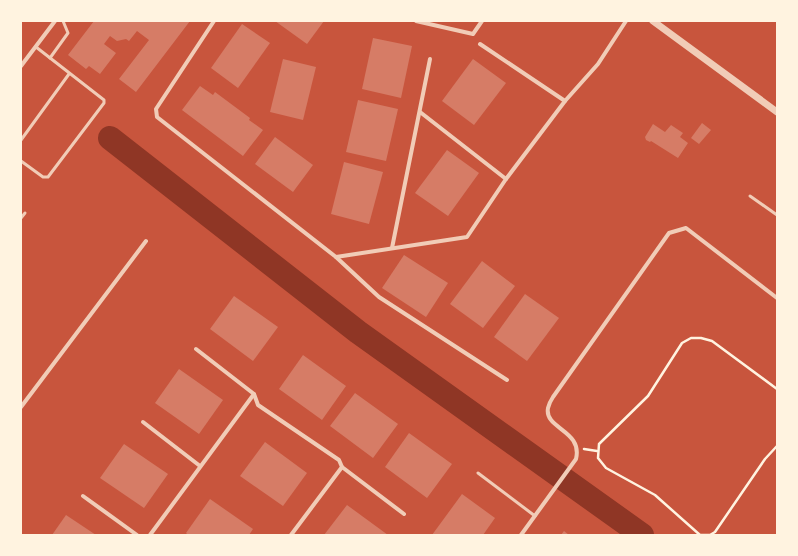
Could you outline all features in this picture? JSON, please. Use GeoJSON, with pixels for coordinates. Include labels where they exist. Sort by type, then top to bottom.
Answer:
{"type":"FeatureCollection","features":[{"type":"Feature","properties":{"kind":"street"},"geometry":{"type":"LineString","coordinates":[[21,66],[55,21]]}},
{"type":"Feature","properties":{"kind":"street"},"geometry":{"type":"LineString","coordinates":[[214,21],[156,109],[157,117],[336,257],[379,297],[507,380]]}},
{"type":"Feature","properties":{"kind":"street"},"geometry":{"type":"LineString","coordinates":[[416,21],[473,34],[482,21]]}},
{"type":"Feature","properties":{"kind":"street"},"geometry":{"type":"LineString","coordinates":[[336,257],[467,237],[506,179],[565,101],[598,64],[626,21]]}},
{"type":"Feature","properties":{"kind":"street"},"geometry":{"type":"LineString","coordinates":[[653,21],[777,112]]}},
{"type":"Feature","properties":{"kind":"street"},"geometry":{"type":"LineString","coordinates":[[480,44],[565,101]]}},
{"type":"Feature","properties":{"kind":"street"},"geometry":{"type":"LineString","coordinates":[[392,248],[430,59]]}},
{"type":"Feature","properties":{"kind":"street"},"geometry":{"type":"LineString","coordinates":[[420,112],[506,179]]}},
{"type":"Feature","properties":{"kind":"street"},"geometry":{"type":"LineString","coordinates":[[521,535],[576,459],[578,448],[577,444],[568,434],[554,423],[550,416],[548,409],[553,396],[669,233],[686,228],[777,298]]}},
{"type":"Feature","properties":{"kind":"street"},"geometry":{"type":"LineString","coordinates":[[21,407],[146,241]]}},
{"type":"Feature","properties":{"kind":"street"},"geometry":{"type":"LineString","coordinates":[[196,349],[254,394],[258,405],[339,460],[342,467],[404,514]]}},
{"type":"Feature","properties":{"kind":"street"},"geometry":{"type":"LineString","coordinates":[[150,535],[254,394]]}},
{"type":"Feature","properties":{"kind":"street"},"geometry":{"type":"LineString","coordinates":[[143,422],[200,466]]}},
{"type":"Feature","properties":{"kind":"street"},"geometry":{"type":"LineString","coordinates":[[290,535],[342,467]]}},
{"type":"Feature","properties":{"kind":"street"},"geometry":{"type":"LineString","coordinates":[[83,496],[137,535]]}},
{"type":"Feature","properties":{"kind":"lane"},"geometry":{"type":"LineString","coordinates":[[50,58],[68,32],[63,21]]}},
{"type":"Feature","properties":{"kind":"lane"},"geometry":{"type":"LineString","coordinates":[[21,161],[43,177],[48,177],[104,103],[104,100],[36,47]]}},
{"type":"Feature","properties":{"kind":"lane"},"geometry":{"type":"LineString","coordinates":[[21,140],[69,74]]}},
{"type":"Feature","properties":{"kind":"lane"},"geometry":{"type":"LineString","coordinates":[[750,196],[777,216]]}},
{"type":"Feature","properties":{"kind":"lane"},"geometry":{"type":"LineString","coordinates":[[21,218],[25,213]]}},
{"type":"Feature","properties":{"kind":"lane"},"geometry":{"type":"LineString","coordinates":[[478,473],[535,516]]}},
{"type":"Feature","properties":{"kind":"path"},"geometry":{"type":"LineString","coordinates":[[777,390],[712,341],[702,338],[691,338],[682,343],[648,396],[639,407],[604,438],[599,444],[597,451],[598,458],[606,468],[655,495],[700,535],[710,535],[715,532],[765,459],[777,446]]}},
{"type":"Feature","properties":{"kind":"path"},"geometry":{"type":"LineString","coordinates":[[578,448],[597,451]]}},
{"type":"Feature","properties":{"kind":"building"},"geometry":{"type":"Polygon","coordinates":[[[94,21],[190,21],[136,92],[119,79],[149,40],[137,31],[129,41],[126,39],[117,41],[110,36],[104,44],[116,53],[100,74],[89,66],[86,69],[68,55],[94,21]]]}},
{"type":"Feature","properties":{"kind":"building"},"geometry":{"type":"Polygon","coordinates":[[[275,21],[324,21],[307,44],[275,21]]]}},
{"type":"Feature","properties":{"kind":"building"},"geometry":{"type":"Polygon","coordinates":[[[242,24],[270,43],[238,88],[211,68],[242,24]]]}},
{"type":"Feature","properties":{"kind":"building"},"geometry":{"type":"Polygon","coordinates":[[[373,38],[412,46],[401,98],[362,89],[373,38]]]}},
{"type":"Feature","properties":{"kind":"building"},"geometry":{"type":"Polygon","coordinates":[[[283,59],[316,67],[303,120],[270,112],[283,59]]]}},
{"type":"Feature","properties":{"kind":"building"},"geometry":{"type":"Polygon","coordinates":[[[473,59],[506,83],[474,125],[442,101],[473,59]]]}},
{"type":"Feature","properties":{"kind":"building"},"geometry":{"type":"Polygon","coordinates":[[[200,86],[213,95],[215,92],[250,118],[249,120],[263,130],[243,156],[182,110],[200,86]]]}},
{"type":"Feature","properties":{"kind":"building"},"geometry":{"type":"Polygon","coordinates":[[[358,100],[398,109],[386,161],[346,152],[358,100]]]}},
{"type":"Feature","properties":{"kind":"building"},"geometry":{"type":"Polygon","coordinates":[[[702,123],[711,130],[699,144],[691,138],[702,123]]]}},
{"type":"Feature","properties":{"kind":"building"},"geometry":{"type":"Polygon","coordinates":[[[653,124],[665,132],[671,125],[683,133],[680,137],[688,143],[678,158],[651,141],[646,140],[645,137],[653,124]]]}},
{"type":"Feature","properties":{"kind":"building"},"geometry":{"type":"Polygon","coordinates":[[[275,137],[313,165],[293,192],[255,164],[275,137]]]}},
{"type":"Feature","properties":{"kind":"building"},"geometry":{"type":"Polygon","coordinates":[[[447,150],[479,173],[448,216],[415,193],[447,150]]]}},
{"type":"Feature","properties":{"kind":"building"},"geometry":{"type":"Polygon","coordinates":[[[344,162],[383,172],[369,224],[331,214],[344,162]]]}},
{"type":"Feature","properties":{"kind":"building"},"geometry":{"type":"Polygon","coordinates":[[[404,255],[448,283],[426,317],[382,288],[404,255]]]}},
{"type":"Feature","properties":{"kind":"building"},"geometry":{"type":"Polygon","coordinates":[[[482,261],[515,286],[483,328],[450,304],[482,261]]]}},
{"type":"Feature","properties":{"kind":"building"},"geometry":{"type":"Polygon","coordinates":[[[525,294],[559,318],[527,361],[494,337],[525,294]]]}},
{"type":"Feature","properties":{"kind":"building"},"geometry":{"type":"Polygon","coordinates":[[[234,296],[278,327],[253,361],[210,329],[234,296]]]}},
{"type":"Feature","properties":{"kind":"building"},"geometry":{"type":"Polygon","coordinates":[[[303,355],[346,386],[322,420],[279,389],[303,355]]]}},
{"type":"Feature","properties":{"kind":"building"},"geometry":{"type":"Polygon","coordinates":[[[179,369],[223,400],[199,434],[155,403],[179,369]]]}},
{"type":"Feature","properties":{"kind":"building"},"geometry":{"type":"Polygon","coordinates":[[[355,393],[398,424],[373,458],[330,426],[355,393]]]}},
{"type":"Feature","properties":{"kind":"building"},"geometry":{"type":"Polygon","coordinates":[[[409,433],[452,464],[427,498],[385,467],[409,433]]]}},
{"type":"Feature","properties":{"kind":"building"},"geometry":{"type":"Polygon","coordinates":[[[265,442],[307,473],[283,506],[240,476],[265,442]]]}},
{"type":"Feature","properties":{"kind":"building"},"geometry":{"type":"Polygon","coordinates":[[[124,444],[168,474],[144,508],[100,478],[124,444]]]}},
{"type":"Feature","properties":{"kind":"building"},"geometry":{"type":"Polygon","coordinates":[[[462,494],[495,518],[483,535],[432,535],[462,494]]]}},
{"type":"Feature","properties":{"kind":"building"},"geometry":{"type":"Polygon","coordinates":[[[210,499],[253,529],[249,535],[188,535],[186,533],[210,499]]]}},
{"type":"Feature","properties":{"kind":"building"},"geometry":{"type":"Polygon","coordinates":[[[347,505],[388,535],[324,535],[347,505]]]}},
{"type":"Feature","properties":{"kind":"building"},"geometry":{"type":"Polygon","coordinates":[[[66,515],[96,535],[52,535],[66,515]]]}},
{"type":"Feature","properties":{"kind":"building"},"geometry":{"type":"Polygon","coordinates":[[[564,531],[569,535],[561,535],[564,531]]]}},
{"type":"Feature","properties":{"kind":"waterway"},"geometry":{"type":"LineString","coordinates":[[110,138],[358,332],[642,535]]}}]}
